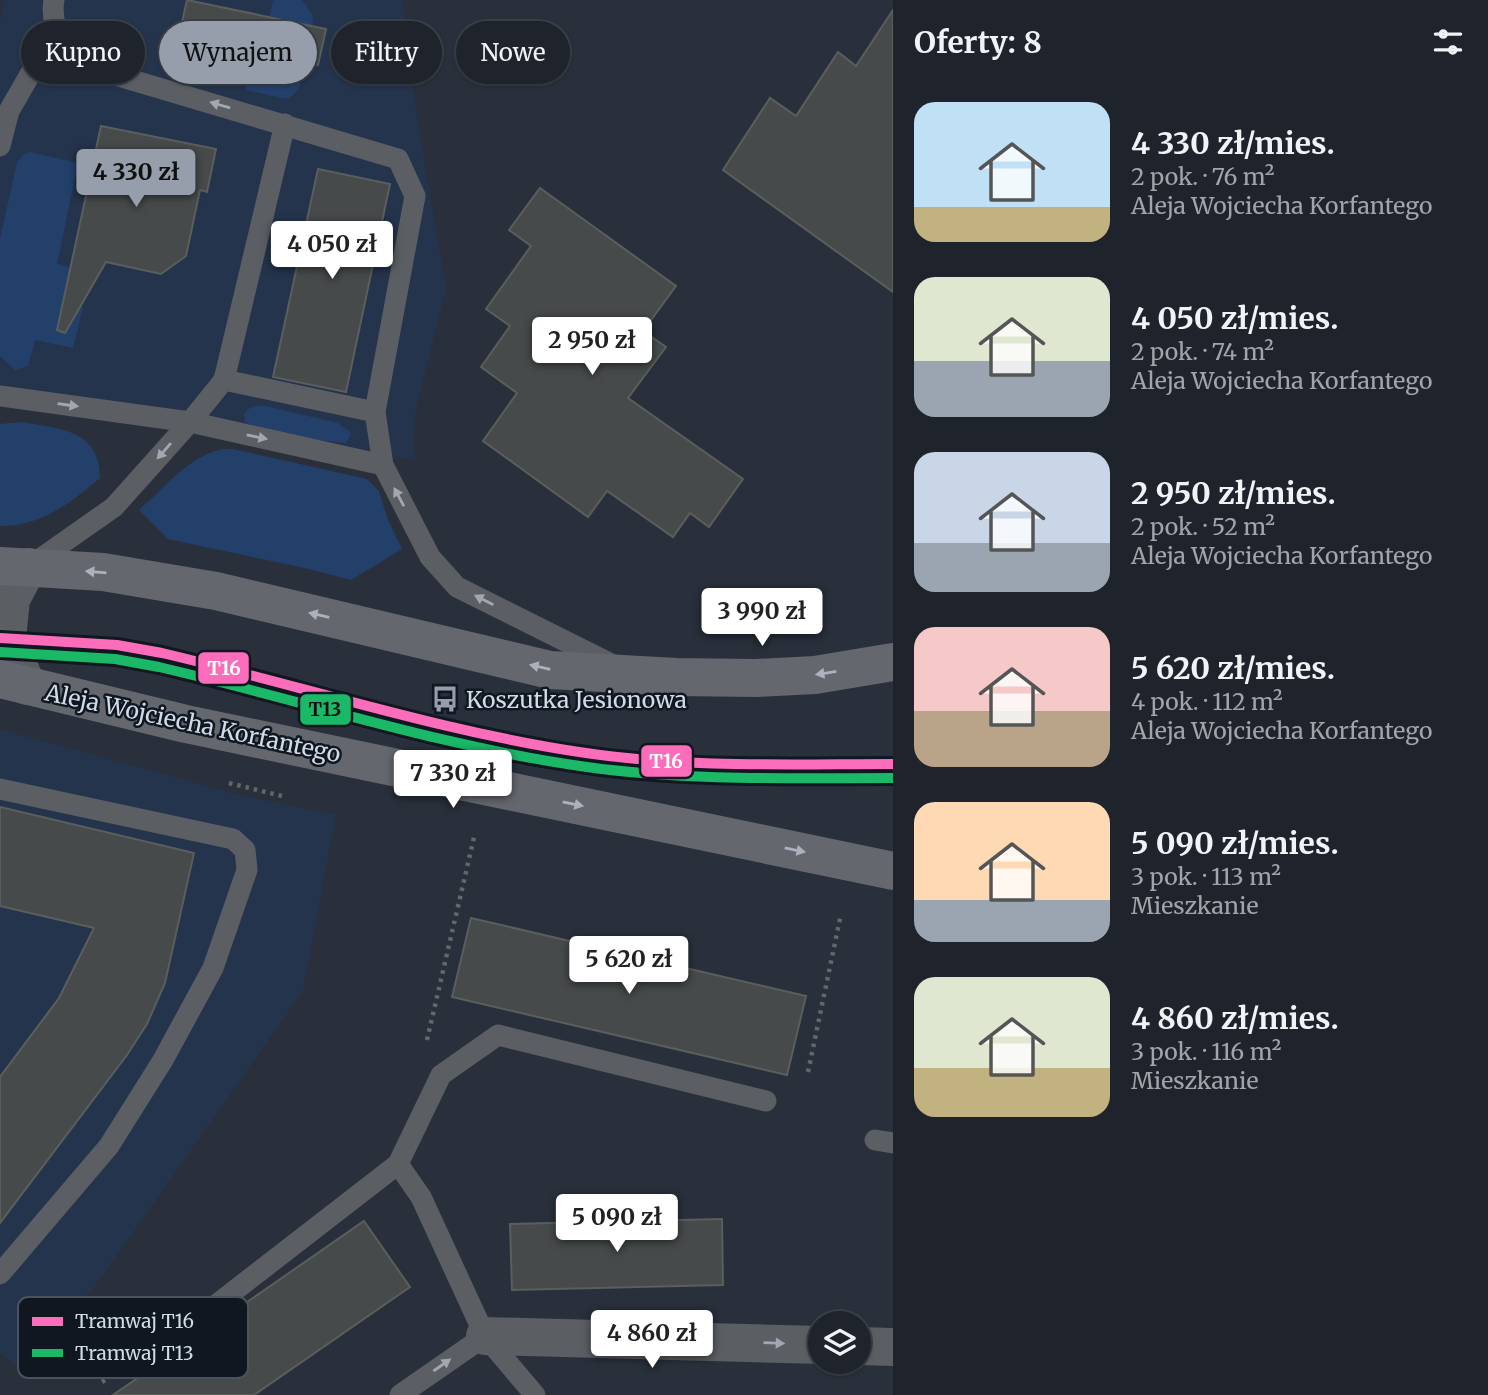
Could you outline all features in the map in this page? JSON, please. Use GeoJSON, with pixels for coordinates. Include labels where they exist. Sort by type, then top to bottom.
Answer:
{"type":"FeatureCollection","features":[{"type":"Feature","properties":{"kind":"main road"},"geometry":{"type":"LineString","coordinates":[[14,567],[103,572],[216,591],[550,670],[633,675],[768,677],[815,675],[893,663]]}},
{"type":"Feature","properties":{"kind":"main road","name":"Aleja Wojciecha Korfantego"},"geometry":{"type":"LineString","coordinates":[[13,682],[211,729],[893,871]]}},
{"type":"Feature","properties":{"kind":"street","name":"Aleja Wojciecha Korfantego"},"geometry":{"type":"LineString","coordinates":[[13,682],[7,638],[14,567]]}},
{"type":"Feature","properties":{"kind":"street"},"geometry":{"type":"LineString","coordinates":[[485,1336],[808,1345]]}},
{"type":"Feature","properties":{"kind":"street"},"geometry":{"type":"LineString","coordinates":[[871,1346],[893,1347]]}},
{"type":"Feature","properties":{"kind":"lane"},"geometry":{"type":"LineString","coordinates":[[54,0],[55,21]]}},
{"type":"Feature","properties":{"kind":"lane"},"geometry":{"type":"LineString","coordinates":[[145,83],[398,159],[415,196],[375,412],[383,465],[430,557],[457,587],[633,675]]}},
{"type":"Feature","properties":{"kind":"lane"},"geometry":{"type":"LineString","coordinates":[[0,146],[9,111],[25,84]]}},
{"type":"Feature","properties":{"kind":"lane"},"geometry":{"type":"LineString","coordinates":[[14,567],[114,507],[224,380],[285,124]]}},
{"type":"Feature","properties":{"kind":"lane"},"geometry":{"type":"LineString","coordinates":[[224,380],[375,412]]}},
{"type":"Feature","properties":{"kind":"lane"},"geometry":{"type":"LineString","coordinates":[[0,396],[190,422],[383,465]]}},
{"type":"Feature","properties":{"kind":"lane"},"geometry":{"type":"LineString","coordinates":[[0,789],[233,839],[245,850],[247,870],[213,968],[163,1060],[109,1146],[0,1274]]}},
{"type":"Feature","properties":{"kind":"lane"},"geometry":{"type":"LineString","coordinates":[[227,1297],[398,1164],[441,1075],[498,1035],[766,1101]]}},
{"type":"Feature","properties":{"kind":"lane"},"geometry":{"type":"LineString","coordinates":[[398,1164],[421,1198],[485,1336],[535,1395]]}},
{"type":"Feature","properties":{"kind":"lane"},"geometry":{"type":"LineString","coordinates":[[400,1395],[485,1336]]}},
{"type":"Feature","properties":{"kind":"path"},"geometry":{"type":"LineString","coordinates":[[814,782],[845,784]]}},
{"type":"Feature","properties":{"kind":"path"},"geometry":{"type":"LineString","coordinates":[[441,1075],[428,1056],[427,1041],[475,832]]}},
{"type":"Feature","properties":{"kind":"path"},"geometry":{"type":"LineString","coordinates":[[808,1072],[841,914]]}},
{"type":"Feature","properties":{"kind":"path"},"geometry":{"type":"LineString","coordinates":[[102,1382],[108,1378]]}},
{"type":"Feature","properties":{"kind":"shaded area"},"geometry":{"type":"Polygon","coordinates":[[[4,0],[402,0],[405,21],[331,21],[331,84],[413,84],[446,289],[416,409],[413,438],[415,460],[177,410],[0,389],[0,20],[4,0]]]}},
{"type":"Feature","properties":{"kind":"shaded area"},"geometry":{"type":"Polygon","coordinates":[[[273,0],[302,0],[313,16],[313,21],[293,21],[270,16],[273,0]]]}},
{"type":"Feature","properties":{"kind":"shaded area"},"geometry":{"type":"Polygon","coordinates":[[[247,84],[300,84],[295,93],[286,99],[246,90],[247,84]]]}},
{"type":"Feature","properties":{"kind":"shaded area"},"geometry":{"type":"Polygon","coordinates":[[[30,152],[78,163],[57,264],[84,271],[77,306],[83,307],[73,348],[35,340],[28,366],[15,370],[0,356],[0,239],[17,162],[30,152]]]}},
{"type":"Feature","properties":{"kind":"shaded area"},"geometry":{"type":"Polygon","coordinates":[[[261,405],[338,423],[351,435],[346,443],[336,442],[280,433],[245,422],[244,414],[248,409],[261,405]]]}},
{"type":"Feature","properties":{"kind":"shaded area"},"geometry":{"type":"Polygon","coordinates":[[[22,422],[63,430],[85,441],[98,462],[100,478],[67,504],[42,518],[0,526],[0,424],[22,422]]]}},
{"type":"Feature","properties":{"kind":"shaded area"},"geometry":{"type":"Polygon","coordinates":[[[222,449],[233,449],[367,479],[379,491],[388,520],[402,549],[351,580],[168,539],[139,510],[187,466],[222,449]]]}},
{"type":"Feature","properties":{"kind":"shaded area"},"geometry":{"type":"Polygon","coordinates":[[[0,729],[244,796],[336,815],[303,991],[86,1297],[18,1297],[18,1366],[0,1354],[0,729]]]}},
{"type":"Feature","properties":{"kind":"building"},"geometry":{"type":"Polygon","coordinates":[[[187,0],[288,21],[182,21],[187,0]]]}},
{"type":"Feature","properties":{"kind":"building"},"geometry":{"type":"Polygon","coordinates":[[[893,10],[893,292],[723,170],[770,98],[796,116],[838,52],[856,66],[893,10]]]}},
{"type":"Feature","properties":{"kind":"building"},"geometry":{"type":"Polygon","coordinates":[[[317,27],[326,29],[317,65],[317,27]]]}},
{"type":"Feature","properties":{"kind":"building"},"geometry":{"type":"Polygon","coordinates":[[[101,126],[216,149],[207,192],[200,190],[186,256],[161,274],[106,262],[65,333],[57,330],[101,126]]]}},
{"type":"Feature","properties":{"kind":"building"},"geometry":{"type":"Polygon","coordinates":[[[318,169],[390,184],[346,392],[273,377],[318,169]]]}},
{"type":"Feature","properties":{"kind":"building"},"geometry":{"type":"Polygon","coordinates":[[[540,188],[676,286],[643,331],[666,347],[628,398],[743,479],[709,527],[690,513],[673,537],[607,491],[588,517],[483,441],[517,393],[481,367],[510,326],[486,309],[531,246],[509,230],[540,188]]]}},
{"type":"Feature","properties":{"kind":"building"},"geometry":{"type":"Polygon","coordinates":[[[0,807],[194,853],[165,983],[147,1024],[127,1055],[0,1223],[0,1077],[59,998],[94,928],[0,906],[0,807]]]}},
{"type":"Feature","properties":{"kind":"building"},"geometry":{"type":"Polygon","coordinates":[[[471,918],[806,996],[787,1075],[452,997],[471,918]]]}},
{"type":"Feature","properties":{"kind":"building"},"geometry":{"type":"Polygon","coordinates":[[[722,1219],[723,1285],[512,1290],[510,1224],[722,1219]]]}},
{"type":"Feature","properties":{"kind":"building"},"geometry":{"type":"Polygon","coordinates":[[[364,1221],[410,1287],[254,1395],[113,1395],[138,1378],[248,1378],[248,1301],[364,1221]]]}},
{"type":"Feature","properties":{"kind":"tram line","name":"T16"},"geometry":{"type":"LineString","coordinates":[[0,638],[117,645],[162,653],[426,721],[586,753],[701,763],[893,764]]}},
{"type":"Feature","properties":{"kind":"tram line","name":"T13"},"geometry":{"type":"LineString","coordinates":[[0,652],[115,659],[159,667],[479,748],[587,767],[701,777],[893,778]]}},
{"type":"Feature","properties":{"kind":"place","name":"Koszutka Jesionowa"},"geometry":{"type":"Point","coordinates":[445,699]}}]}
